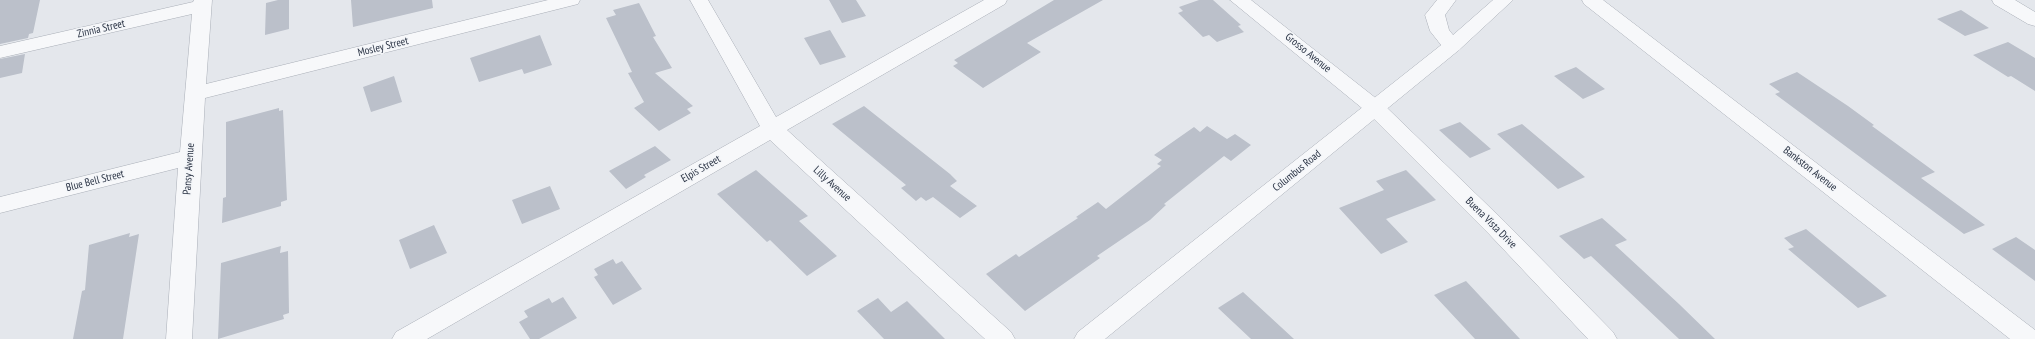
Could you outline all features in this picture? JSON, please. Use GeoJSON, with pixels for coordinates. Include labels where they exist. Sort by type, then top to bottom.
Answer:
{"type":"FeatureCollection","features":[{"type":"Feature","properties":{"kind":"street","name":"Mosley Street"},"geometry":{"type":"LineString","coordinates":[[194,94],[572,0]]}},
{"type":"Feature","properties":{"kind":"street","name":"Lilly Avenue"},"geometry":{"type":"LineString","coordinates":[[698,0],[772,129],[1002,339]]}},
{"type":"Feature","properties":{"kind":"street","name":"Elpis Street"},"geometry":{"type":"LineString","coordinates":[[405,339],[998,0]]}},
{"type":"Feature","properties":{"kind":"street","name":"Grosso Avenue"},"geometry":{"type":"LineString","coordinates":[[1239,0],[1303,49],[1375,108]]}},
{"type":"Feature","properties":{"kind":"street"},"geometry":{"type":"LineString","coordinates":[[1448,0],[1435,15],[1440,31],[1452,46]]}},
{"type":"Feature","properties":{"kind":"street","name":"Columbus Road"},"geometry":{"type":"LineString","coordinates":[[1087,339],[1452,46],[1504,0]]}},
{"type":"Feature","properties":{"kind":"street","name":"Bankston Avenue"},"geometry":{"type":"LineString","coordinates":[[1591,0],[1772,138],[2028,339]]}},
{"type":"Feature","properties":{"kind":"street"},"geometry":{"type":"LineString","coordinates":[[2001,0],[2035,20]]}},
{"type":"Feature","properties":{"kind":"street","name":"Pansy Avenue"},"geometry":{"type":"LineString","coordinates":[[179,339],[194,94],[202,3]]}},
{"type":"Feature","properties":{"kind":"street","name":"Zinnia Street"},"geometry":{"type":"LineString","coordinates":[[0,52],[202,3]]}},
{"type":"Feature","properties":{"kind":"street","name":"Buena Vista Drive"},"geometry":{"type":"LineString","coordinates":[[1375,108],[1497,228],[1604,339]]}},
{"type":"Feature","properties":{"kind":"street","name":"Blue Bell Street"},"geometry":{"type":"LineString","coordinates":[[0,205],[190,157]]}},
{"type":"Feature","properties":{"kind":"building"},"geometry":{"type":"Polygon","coordinates":[[[0,0],[40,0],[33,33],[29,34],[28,38],[0,44],[0,0]]]}},
{"type":"Feature","properties":{"kind":"building"},"geometry":{"type":"Polygon","coordinates":[[[278,0],[289,0],[289,29],[265,35],[266,3],[278,0]]]}},
{"type":"Feature","properties":{"kind":"building"},"geometry":{"type":"Polygon","coordinates":[[[351,0],[432,0],[433,8],[353,27],[351,0]]]}},
{"type":"Feature","properties":{"kind":"building"},"geometry":{"type":"Polygon","coordinates":[[[829,0],[856,0],[866,16],[842,23],[829,0]]]}},
{"type":"Feature","properties":{"kind":"building"},"geometry":{"type":"Polygon","coordinates":[[[1054,0],[1103,0],[1027,43],[1041,52],[983,88],[953,66],[958,63],[954,60],[1054,0]]]}},
{"type":"Feature","properties":{"kind":"building"},"geometry":{"type":"Polygon","coordinates":[[[1199,0],[1213,0],[1241,25],[1238,26],[1244,32],[1217,42],[1209,35],[1203,37],[1178,13],[1183,11],[1179,7],[1199,0]]]}},
{"type":"Feature","properties":{"kind":"building"},"geometry":{"type":"Polygon","coordinates":[[[639,3],[656,36],[653,37],[672,68],[655,73],[693,106],[687,109],[691,113],[659,131],[634,108],[644,102],[628,73],[632,72],[606,18],[616,15],[613,10],[639,3]]]}},
{"type":"Feature","properties":{"kind":"building"},"geometry":{"type":"Polygon","coordinates":[[[1961,10],[1989,28],[1965,36],[1937,19],[1961,10]]]}},
{"type":"Feature","properties":{"kind":"building"},"geometry":{"type":"Polygon","coordinates":[[[830,30],[846,57],[820,65],[804,38],[830,30]]]}},
{"type":"Feature","properties":{"kind":"building"},"geometry":{"type":"Polygon","coordinates":[[[540,35],[552,65],[524,74],[522,69],[479,82],[470,58],[540,35]]]}},
{"type":"Feature","properties":{"kind":"building"},"geometry":{"type":"Polygon","coordinates":[[[2008,42],[2035,58],[2035,91],[2011,76],[2008,77],[1973,55],[2008,42]]]}},
{"type":"Feature","properties":{"kind":"building"},"geometry":{"type":"Polygon","coordinates":[[[25,54],[22,73],[0,78],[0,59],[25,54]]]}},
{"type":"Feature","properties":{"kind":"building"},"geometry":{"type":"Polygon","coordinates":[[[1576,67],[1605,89],[1583,99],[1554,76],[1576,67]]]}},
{"type":"Feature","properties":{"kind":"building"},"geometry":{"type":"Polygon","coordinates":[[[1797,72],[1848,106],[1874,125],[1872,126],[1935,172],[1921,178],[1985,225],[1964,234],[1775,94],[1780,92],[1769,84],[1797,72]]]}},
{"type":"Feature","properties":{"kind":"building"},"geometry":{"type":"Polygon","coordinates":[[[394,76],[402,102],[371,112],[363,87],[394,76]]]}},
{"type":"Feature","properties":{"kind":"building"},"geometry":{"type":"Polygon","coordinates":[[[864,106],[950,174],[957,181],[950,186],[977,206],[960,218],[933,197],[926,201],[921,197],[916,201],[901,188],[906,185],[832,124],[864,106]]]}},
{"type":"Feature","properties":{"kind":"building"},"geometry":{"type":"Polygon","coordinates":[[[279,108],[279,111],[283,110],[287,200],[281,202],[281,206],[222,223],[223,198],[226,197],[226,122],[279,108]]]}},
{"type":"Feature","properties":{"kind":"building"},"geometry":{"type":"Polygon","coordinates":[[[1460,122],[1491,149],[1470,158],[1439,130],[1460,122]]]}},
{"type":"Feature","properties":{"kind":"building"},"geometry":{"type":"Polygon","coordinates":[[[1522,124],[1585,177],[1558,189],[1497,134],[1522,124]]]}},
{"type":"Feature","properties":{"kind":"building"},"geometry":{"type":"Polygon","coordinates":[[[1207,126],[1227,139],[1235,134],[1251,145],[1231,161],[1224,156],[1164,204],[1166,205],[1150,220],[1097,256],[1100,258],[1025,311],[986,274],[1016,254],[1019,257],[1078,218],[1076,217],[1098,202],[1106,209],[1161,166],[1157,164],[1162,160],[1154,155],[1194,127],[1200,132],[1207,126]]]}},
{"type":"Feature","properties":{"kind":"building"},"geometry":{"type":"Polygon","coordinates":[[[655,146],[671,160],[644,175],[646,177],[626,189],[609,171],[655,146]]]}},
{"type":"Feature","properties":{"kind":"building"},"geometry":{"type":"Polygon","coordinates":[[[756,170],[808,216],[799,221],[837,256],[807,276],[770,240],[767,242],[717,194],[756,170]]]}},
{"type":"Feature","properties":{"kind":"building"},"geometry":{"type":"Polygon","coordinates":[[[1406,170],[1436,200],[1386,219],[1408,242],[1381,254],[1339,208],[1384,190],[1376,181],[1406,170]]]}},
{"type":"Feature","properties":{"kind":"building"},"geometry":{"type":"Polygon","coordinates":[[[550,186],[560,209],[522,224],[512,200],[550,186]]]}},
{"type":"Feature","properties":{"kind":"building"},"geometry":{"type":"Polygon","coordinates":[[[1602,218],[1627,240],[1615,245],[1715,339],[1679,339],[1591,256],[1584,259],[1559,236],[1602,218]]]}},
{"type":"Feature","properties":{"kind":"building"},"geometry":{"type":"Polygon","coordinates":[[[434,225],[447,253],[410,269],[399,240],[434,225]]]}},
{"type":"Feature","properties":{"kind":"building"},"geometry":{"type":"Polygon","coordinates":[[[1806,229],[1887,296],[1858,308],[1788,249],[1794,247],[1784,238],[1806,229]]]}},
{"type":"Feature","properties":{"kind":"building"},"geometry":{"type":"Polygon","coordinates":[[[130,233],[129,237],[139,234],[123,339],[73,339],[82,291],[85,290],[89,245],[130,233]]]}},
{"type":"Feature","properties":{"kind":"building"},"geometry":{"type":"Polygon","coordinates":[[[2016,237],[2035,250],[2035,281],[1992,249],[2016,237]]]}},
{"type":"Feature","properties":{"kind":"building"},"geometry":{"type":"Polygon","coordinates":[[[281,246],[280,253],[288,251],[289,313],[283,315],[284,319],[218,339],[221,263],[281,246]]]}},
{"type":"Feature","properties":{"kind":"building"},"geometry":{"type":"Polygon","coordinates":[[[613,259],[616,264],[622,261],[642,289],[613,305],[594,277],[598,275],[594,269],[613,259]]]}},
{"type":"Feature","properties":{"kind":"building"},"geometry":{"type":"Polygon","coordinates":[[[1466,281],[1520,339],[1475,339],[1434,295],[1466,281]]]}},
{"type":"Feature","properties":{"kind":"building"},"geometry":{"type":"Polygon","coordinates":[[[1243,292],[1294,339],[1251,339],[1218,308],[1243,292]]]}},
{"type":"Feature","properties":{"kind":"building"},"geometry":{"type":"Polygon","coordinates":[[[563,297],[577,318],[539,339],[530,339],[519,322],[528,317],[524,311],[549,298],[552,303],[563,297]]]}},
{"type":"Feature","properties":{"kind":"building"},"geometry":{"type":"Polygon","coordinates":[[[878,298],[891,312],[907,301],[945,339],[884,339],[857,311],[878,298]]]}}]}
